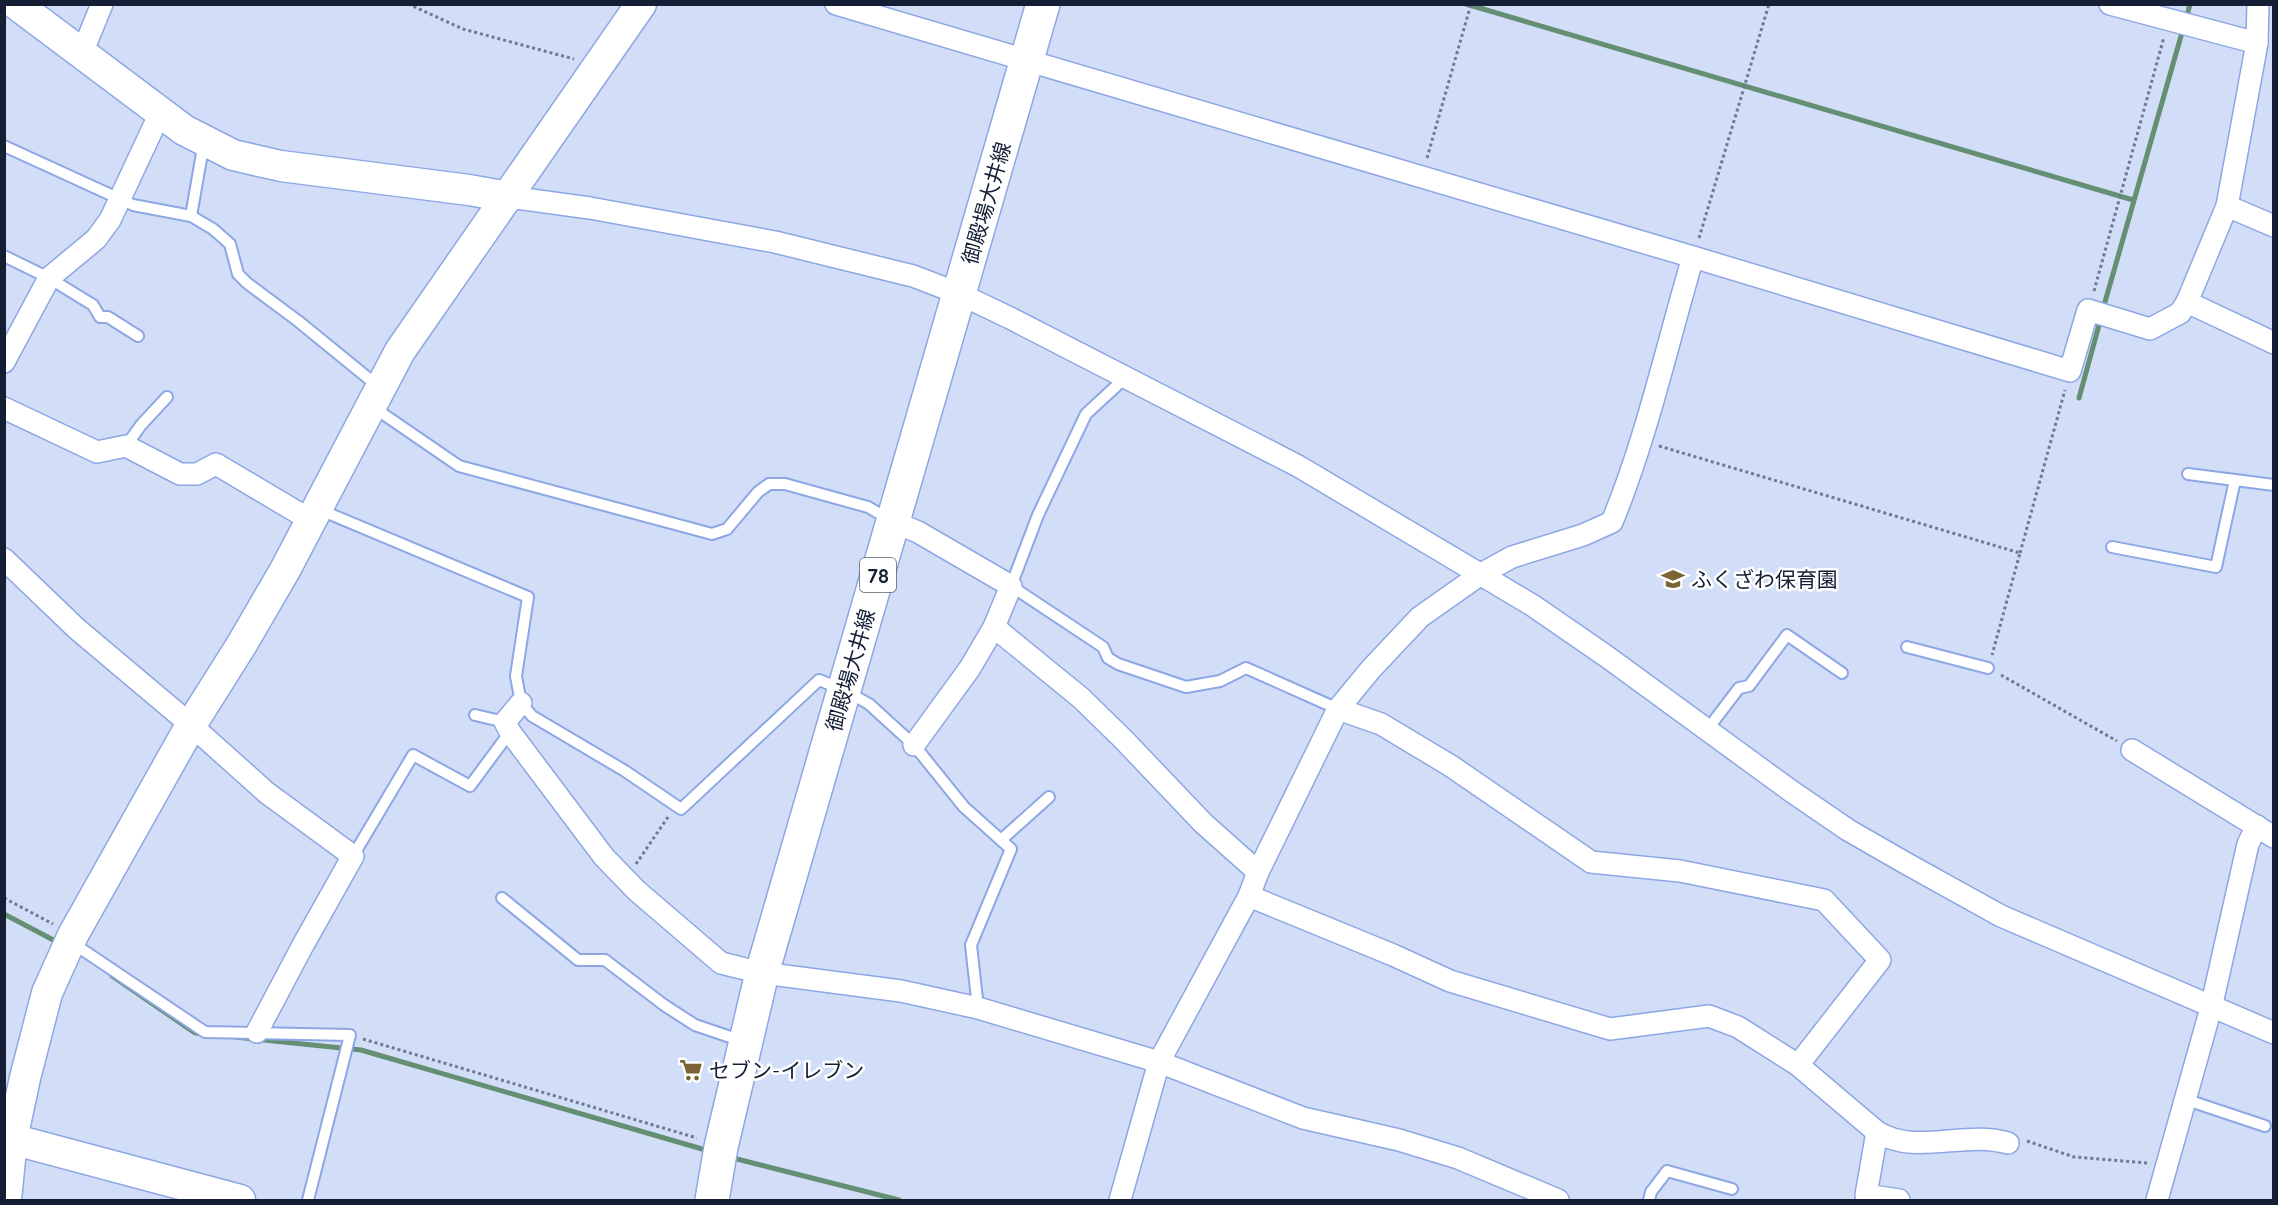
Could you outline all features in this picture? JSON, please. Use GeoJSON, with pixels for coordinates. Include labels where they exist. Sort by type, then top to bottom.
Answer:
{"type":"FeatureCollection","features":[{"type":"Feature","properties":{"kind":"main road","name":"御殿場大井線"},"geometry":{"type":"LineString","coordinates":[[712,1200],[720,1153],[762,973],[1043,4]]}},
{"type":"Feature","properties":{"kind":"street"},"geometry":{"type":"LineString","coordinates":[[16,4],[184,130],[233,155],[281,166],[469,190],[600,210],[775,242],[913,276],[960,294],[1298,466],[1532,605],[1848,830],[2001,916],[2211,1008],[2274,1033]]}},
{"type":"Feature","properties":{"kind":"street"},"geometry":{"type":"LineString","coordinates":[[82,53],[102,4]]}},
{"type":"Feature","properties":{"kind":"street"},"geometry":{"type":"LineString","coordinates":[[6,1200],[8,1138],[47,993],[71,938],[191,725],[242,644],[315,515],[400,351],[641,4]]}},
{"type":"Feature","properties":{"kind":"street"},"geometry":{"type":"LineString","coordinates":[[836,4],[2070,371],[2088,310],[2150,329],[2180,313],[2187,302],[2227,206],[2257,43],[2258,4]]}},
{"type":"Feature","properties":{"kind":"street"},"geometry":{"type":"LineString","coordinates":[[2110,4],[2257,43]]}},
{"type":"Feature","properties":{"kind":"street"},"geometry":{"type":"LineString","coordinates":[[4,362],[49,278],[96,239],[111,220],[161,111]]}},
{"type":"Feature","properties":{"kind":"street"},"geometry":{"type":"LineString","coordinates":[[2227,206],[2274,226]]}},
{"type":"Feature","properties":{"kind":"street"},"geometry":{"type":"LineString","coordinates":[[1120,1200],[1159,1062],[1249,896],[1258,872],[1338,708],[1420,617],[1480,574],[1512,557],[1583,535],[1612,522],[1624,494],[1693,257]]}},
{"type":"Feature","properties":{"kind":"street"},"geometry":{"type":"LineString","coordinates":[[2187,302],[2274,343]]}},
{"type":"Feature","properties":{"kind":"street"},"geometry":{"type":"LineString","coordinates":[[4,408],[98,453],[126,446],[180,474],[197,474],[216,464],[315,515]]}},
{"type":"Feature","properties":{"kind":"street"},"geometry":{"type":"LineString","coordinates":[[894,522],[918,532],[1011,586],[994,627],[970,668],[914,745]]}},
{"type":"Feature","properties":{"kind":"street"},"geometry":{"type":"LineString","coordinates":[[4,559],[77,629],[191,725],[267,793],[354,856],[256,1032]]}},
{"type":"Feature","properties":{"kind":"street"},"geometry":{"type":"LineString","coordinates":[[994,627],[1081,698],[1203,823],[1258,872]]}},
{"type":"Feature","properties":{"kind":"street"},"geometry":{"type":"LineString","coordinates":[[521,703],[508,727],[604,856],[637,891],[721,963],[762,973],[901,991],[978,1008],[1159,1062],[1303,1118],[1399,1140],[1458,1158],[1537,1196],[1558,1200]]}},
{"type":"Feature","properties":{"kind":"street"},"geometry":{"type":"LineString","coordinates":[[1338,708],[1381,724],[1441,760],[1591,862],[1680,871],[1824,900],[1880,960],[1798,1065]]}},
{"type":"Feature","properties":{"kind":"street"},"geometry":{"type":"LineString","coordinates":[[2132,750],[2265,831],[2248,844],[2211,1008],[2157,1200]]}},
{"type":"Feature","properties":{"kind":"street"},"geometry":{"type":"LineString","coordinates":[[1249,896],[1394,955],[1450,981],[1610,1029],[1709,1016],[1738,1027],[1798,1065],[1876,1132],[1890,1140],[1910,1144],[1994,1139],[2008,1143]]}},
{"type":"Feature","properties":{"kind":"street"},"geometry":{"type":"LineString","coordinates":[[1876,1132],[1866,1195],[1899,1200]]}},
{"type":"Feature","properties":{"kind":"street"},"geometry":{"type":"LineString","coordinates":[[8,1138],[240,1200]]}},
{"type":"Feature","properties":{"kind":"lane"},"geometry":{"type":"LineString","coordinates":[[191,216],[204,142]]}},
{"type":"Feature","properties":{"kind":"lane"},"geometry":{"type":"LineString","coordinates":[[4,146],[120,200],[143,208],[191,216],[213,229],[230,244],[238,274],[247,283],[298,321],[377,398],[459,466],[712,534],[727,529],[758,492],[769,484],[785,484],[868,507],[894,522]]}},
{"type":"Feature","properties":{"kind":"lane"},"geometry":{"type":"LineString","coordinates":[[4,256],[49,278],[93,305],[100,317],[108,317],[138,336]]}},
{"type":"Feature","properties":{"kind":"lane"},"geometry":{"type":"LineString","coordinates":[[1125,378],[1086,414],[1038,515],[1011,586],[1103,647],[1108,658],[1118,664],[1186,687],[1220,681],[1246,668],[1338,708]]}},
{"type":"Feature","properties":{"kind":"lane"},"geometry":{"type":"LineString","coordinates":[[126,446],[141,425],[167,397]]}},
{"type":"Feature","properties":{"kind":"lane"},"geometry":{"type":"LineString","coordinates":[[2188,474],[2274,485]]}},
{"type":"Feature","properties":{"kind":"lane"},"geometry":{"type":"LineString","coordinates":[[2112,547],[2216,567],[2235,480]]}},
{"type":"Feature","properties":{"kind":"lane"},"geometry":{"type":"LineString","coordinates":[[315,515],[528,597],[516,676],[521,703],[532,716],[626,771],[681,809],[819,680],[844,690],[869,704],[914,745],[964,807],[1011,849],[971,945],[978,1008]]}},
{"type":"Feature","properties":{"kind":"lane"},"geometry":{"type":"LineString","coordinates":[[1707,730],[1739,688],[1749,687],[1787,635],[1842,673]]}},
{"type":"Feature","properties":{"kind":"lane"},"geometry":{"type":"LineString","coordinates":[[1907,647],[1988,668]]}},
{"type":"Feature","properties":{"kind":"lane"},"geometry":{"type":"LineString","coordinates":[[354,856],[413,755],[470,786],[508,727],[474,715]]}},
{"type":"Feature","properties":{"kind":"lane"},"geometry":{"type":"LineString","coordinates":[[1001,840],[1049,797]]}},
{"type":"Feature","properties":{"kind":"lane"},"geometry":{"type":"LineString","coordinates":[[502,898],[578,960],[606,960],[664,1005],[695,1025],[745,1042]]}},
{"type":"Feature","properties":{"kind":"lane"},"geometry":{"type":"LineString","coordinates":[[71,938],[205,1032],[350,1035],[308,1200]]}},
{"type":"Feature","properties":{"kind":"lane"},"geometry":{"type":"LineString","coordinates":[[2184,1099],[2265,1126]]}},
{"type":"Feature","properties":{"kind":"lane"},"geometry":{"type":"LineString","coordinates":[[1649,1200],[1651,1192],[1667,1171],[1732,1189]]}},
{"type":"Feature","properties":{"kind":"path"},"geometry":{"type":"LineString","coordinates":[[408,4],[463,29],[599,65]]}},
{"type":"Feature","properties":{"kind":"path"},"geometry":{"type":"LineString","coordinates":[[1421,178],[1471,4]]}},
{"type":"Feature","properties":{"kind":"path"},"geometry":{"type":"LineString","coordinates":[[1693,257],[1769,4]]}},
{"type":"Feature","properties":{"kind":"path"},"geometry":{"type":"LineString","coordinates":[[2088,310],[2169,21]]}},
{"type":"Feature","properties":{"kind":"path"},"geometry":{"type":"LineString","coordinates":[[2070,371],[1988,668],[2075,715],[2132,750]]}},
{"type":"Feature","properties":{"kind":"path"},"geometry":{"type":"LineString","coordinates":[[1640,440],[2020,553]]}},
{"type":"Feature","properties":{"kind":"path"},"geometry":{"type":"LineString","coordinates":[[626,880],[675,806]]}},
{"type":"Feature","properties":{"kind":"path"},"geometry":{"type":"LineString","coordinates":[[4,898],[71,938]]}},
{"type":"Feature","properties":{"kind":"path"},"geometry":{"type":"LineString","coordinates":[[350,1035],[720,1153]]}},
{"type":"Feature","properties":{"kind":"path"},"geometry":{"type":"LineString","coordinates":[[2008,1143],[2027,1141],[2074,1157],[2166,1165]]}},
{"type":"Feature","properties":{"kind":"waterway"},"geometry":{"type":"LineString","coordinates":[[1466,4],[2133,200]]}},
{"type":"Feature","properties":{"kind":"waterway"},"geometry":{"type":"LineString","coordinates":[[2186,20],[2190,4]]}},
{"type":"Feature","properties":{"kind":"waterway"},"geometry":{"type":"LineString","coordinates":[[2103,309],[2183,29]]}},
{"type":"Feature","properties":{"kind":"waterway"},"geometry":{"type":"LineString","coordinates":[[2079,398],[2101,318]]}},
{"type":"Feature","properties":{"kind":"waterway"},"geometry":{"type":"LineString","coordinates":[[4,914],[59,943]]}},
{"type":"Feature","properties":{"kind":"waterway"},"geometry":{"type":"LineString","coordinates":[[112,976],[195,1033],[205,1034]]}},
{"type":"Feature","properties":{"kind":"waterway"},"geometry":{"type":"LineString","coordinates":[[235,1037],[361,1050],[709,1151]]}},
{"type":"Feature","properties":{"kind":"waterway"},"geometry":{"type":"LineString","coordinates":[[729,1157],[899,1200]]}},
{"type":"Feature","properties":{"kind":"place","name":"ふくざわ保育園"},"geometry":{"type":"Point","coordinates":[1673,579]}},
{"type":"Feature","properties":{"kind":"place","name":"セブン-イレブン"},"geometry":{"type":"Point","coordinates":[691,1070]}}]}
